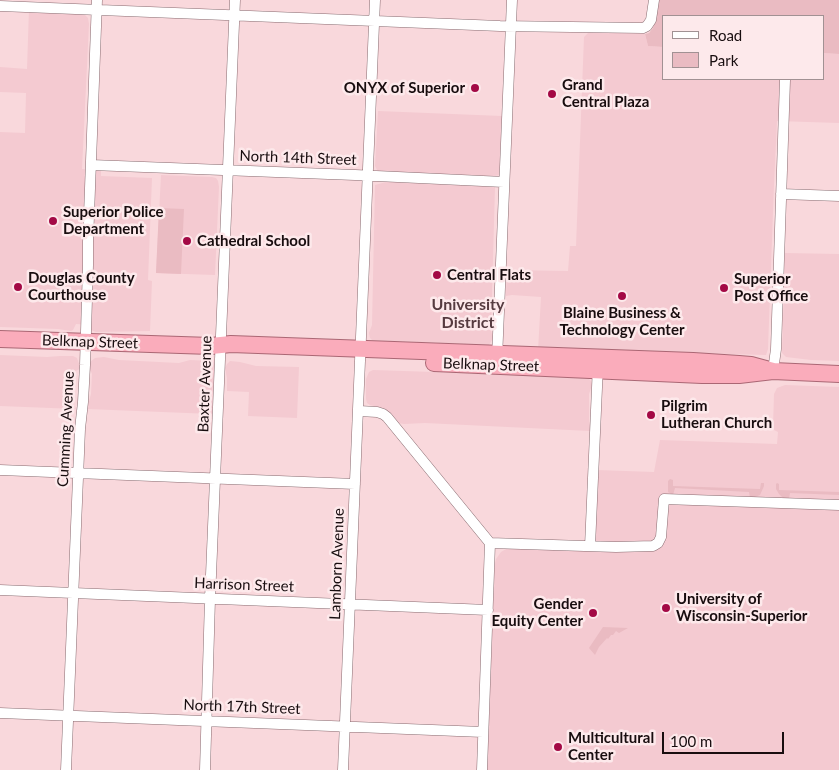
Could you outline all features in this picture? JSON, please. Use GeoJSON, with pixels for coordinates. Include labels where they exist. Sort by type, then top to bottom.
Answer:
{"type":"FeatureCollection","features":[{"type":"Feature","properties":{"kind":"highway","name":"Belknap Street"},"geometry":{"type":"LineString","coordinates":[[0,339],[218,348],[233,354],[361,354],[598,364],[719,375],[772,371],[839,374]]}},
{"type":"Feature","properties":{"kind":"street","name":"Baxter Avenue"},"geometry":{"type":"LineString","coordinates":[[205,770],[216,478],[218,348],[235,0]]}},
{"type":"Feature","properties":{"kind":"street","name":"Lamborn Avenue"},"geometry":{"type":"LineString","coordinates":[[344,770],[375,0]]}},
{"type":"Feature","properties":{"kind":"street"},"geometry":{"type":"LineString","coordinates":[[497,360],[512,0]]}},
{"type":"Feature","properties":{"kind":"street"},"geometry":{"type":"LineString","coordinates":[[0,6],[97,5],[374,21],[643,28],[651,20],[654,0]]}},
{"type":"Feature","properties":{"kind":"street","name":"Cumming Avenue"},"geometry":{"type":"LineString","coordinates":[[66,770],[78,473],[86,342],[97,5]]}},
{"type":"Feature","properties":{"kind":"street"},"geometry":{"type":"LineString","coordinates":[[772,371],[776,349],[785,80]]}},
{"type":"Feature","properties":{"kind":"street","name":"North 14th Street"},"geometry":{"type":"LineString","coordinates":[[91,165],[504,182]]}},
{"type":"Feature","properties":{"kind":"street"},"geometry":{"type":"LineString","coordinates":[[781,194],[839,196]]}},
{"type":"Feature","properties":{"kind":"street"},"geometry":{"type":"LineString","coordinates":[[590,546],[598,364]]}},
{"type":"Feature","properties":{"kind":"street"},"geometry":{"type":"LineString","coordinates":[[359,411],[377,412],[387,418],[490,543],[482,770]]}},
{"type":"Feature","properties":{"kind":"street"},"geometry":{"type":"LineString","coordinates":[[0,470],[355,484]]}},
{"type":"Feature","properties":{"kind":"street"},"geometry":{"type":"LineString","coordinates":[[490,543],[650,547],[656,544],[661,537],[664,499],[839,505]]}},
{"type":"Feature","properties":{"kind":"street","name":"Harrison Street"},"geometry":{"type":"LineString","coordinates":[[0,590],[488,610]]}},
{"type":"Feature","properties":{"kind":"street","name":"North 17th Street"},"geometry":{"type":"LineString","coordinates":[[0,713],[483,732]]}},
{"type":"Feature","properties":{"kind":"shaded area"},"geometry":{"type":"Polygon","coordinates":[[[29,9],[83,13],[88,18],[82,169],[101,170],[101,176],[152,178],[148,280],[152,281],[150,331],[96,332],[91,330],[90,325],[76,324],[71,331],[0,327],[0,132],[25,133],[26,93],[0,92],[0,67],[27,69],[29,9]]]}},
{"type":"Feature","properties":{"kind":"shaded area"},"geometry":{"type":"Polygon","coordinates":[[[589,32],[645,34],[648,46],[662,47],[662,80],[824,80],[824,53],[839,54],[839,123],[777,121],[768,349],[766,355],[538,351],[541,297],[506,296],[507,270],[568,271],[570,246],[576,246],[584,37],[589,32]]]}},
{"type":"Feature","properties":{"kind":"shaded area"},"geometry":{"type":"Polygon","coordinates":[[[378,111],[502,116],[499,175],[453,174],[453,176],[379,172],[375,166],[378,111]]]}},
{"type":"Feature","properties":{"kind":"shaded area","name":"Cathedral School"},"geometry":{"type":"Polygon","coordinates":[[[161,175],[212,177],[218,181],[215,275],[156,273],[161,175]]]}},
{"type":"Feature","properties":{"kind":"shaded area"},"geometry":{"type":"Polygon","coordinates":[[[386,182],[495,187],[491,330],[493,338],[489,345],[396,341],[388,343],[374,342],[370,338],[369,333],[372,325],[375,185],[386,182]]]}},
{"type":"Feature","properties":{"kind":"shaded area"},"geometry":{"type":"Polygon","coordinates":[[[785,253],[839,254],[839,361],[786,357],[782,353],[785,253]]]}},
{"type":"Feature","properties":{"kind":"shaded area"},"geometry":{"type":"Polygon","coordinates":[[[0,355],[73,356],[77,358],[80,369],[73,372],[71,406],[75,406],[76,409],[0,406],[0,355]]]}},
{"type":"Feature","properties":{"kind":"shaded area"},"geometry":{"type":"Polygon","coordinates":[[[104,357],[119,360],[179,363],[190,360],[212,361],[216,365],[216,372],[213,379],[212,414],[87,409],[91,394],[92,374],[89,367],[90,362],[95,358],[104,357]]]}},
{"type":"Feature","properties":{"kind":"shaded area"},"geometry":{"type":"Polygon","coordinates":[[[230,361],[256,366],[299,367],[297,418],[248,416],[249,392],[227,391],[225,368],[230,361]]]}},
{"type":"Feature","properties":{"kind":"shaded area"},"geometry":{"type":"Polygon","coordinates":[[[373,370],[587,377],[592,385],[589,394],[590,431],[398,423],[387,411],[367,403],[366,379],[369,372],[373,370]]]}},
{"type":"Feature","properties":{"kind":"shaded area","name":"University of Wisconsin-Superior"},"geometry":{"type":"Polygon","coordinates":[[[785,385],[839,387],[839,770],[487,770],[495,563],[501,552],[512,547],[594,550],[597,470],[654,472],[660,440],[777,444],[778,432],[773,427],[774,394],[777,388],[785,385]]]}},
{"type":"Feature","properties":{"kind":"green space"},"geometry":{"type":"Polygon","coordinates":[[[657,0],[839,0],[839,54],[824,53],[824,15],[662,15],[662,47],[648,46],[645,34],[649,33],[655,22],[657,0]]]}},
{"type":"Feature","properties":{"kind":"green space"},"geometry":{"type":"Polygon","coordinates":[[[159,208],[184,209],[181,274],[156,273],[159,208]]]}},
{"type":"Feature","properties":{"kind":"green space"},"geometry":{"type":"Polygon","coordinates":[[[670,479],[673,480],[673,486],[760,489],[761,483],[764,483],[764,486],[760,495],[752,498],[750,498],[749,492],[675,488],[673,495],[668,492],[668,481],[670,479]]]}},
{"type":"Feature","properties":{"kind":"green space"},"geometry":{"type":"Polygon","coordinates":[[[777,483],[779,484],[779,490],[839,492],[839,495],[790,493],[789,499],[787,499],[779,494],[776,489],[777,483]]]}},
{"type":"Feature","properties":{"kind":"green space"},"geometry":{"type":"Polygon","coordinates":[[[603,627],[628,628],[619,633],[616,631],[607,638],[595,655],[589,648],[603,627]]]}},
{"type":"Feature","properties":{"kind":"place","name":"ONYX of Superior"},"geometry":{"type":"Point","coordinates":[475,88]}},
{"type":"Feature","properties":{"kind":"place","name":"Grand Central Plaza"},"geometry":{"type":"Point","coordinates":[552,94]}},
{"type":"Feature","properties":{"kind":"place","name":"Superior Police Department"},"geometry":{"type":"Point","coordinates":[53,221]}},
{"type":"Feature","properties":{"kind":"place","name":"Cathedral School"},"geometry":{"type":"Point","coordinates":[187,241]}},
{"type":"Feature","properties":{"kind":"place","name":"Central Flats"},"geometry":{"type":"Point","coordinates":[437,275]}},
{"type":"Feature","properties":{"kind":"place","name":"Douglas County Courthouse"},"geometry":{"type":"Point","coordinates":[18,287]}},
{"type":"Feature","properties":{"kind":"place","name":"Superior Post Office"},"geometry":{"type":"Point","coordinates":[724,288]}},
{"type":"Feature","properties":{"kind":"place","name":"Blaine Business & Technology Center"},"geometry":{"type":"Point","coordinates":[622,296]}},
{"type":"Feature","properties":{"kind":"place","name":"Pilgrim Lutheran Church"},"geometry":{"type":"Point","coordinates":[651,415]}},
{"type":"Feature","properties":{"kind":"place","name":"University of Wisconsin-Superior"},"geometry":{"type":"Point","coordinates":[666,608]}},
{"type":"Feature","properties":{"kind":"place","name":"Gender Equity Center"},"geometry":{"type":"Point","coordinates":[593,613]}},
{"type":"Feature","properties":{"kind":"place","name":"Multicultural Center"},"geometry":{"type":"Point","coordinates":[558,747]}},
{"type":"Feature","properties":{"kind":"district","name":"University District"},"geometry":{"type":"Point","coordinates":[468,314]}}]}
